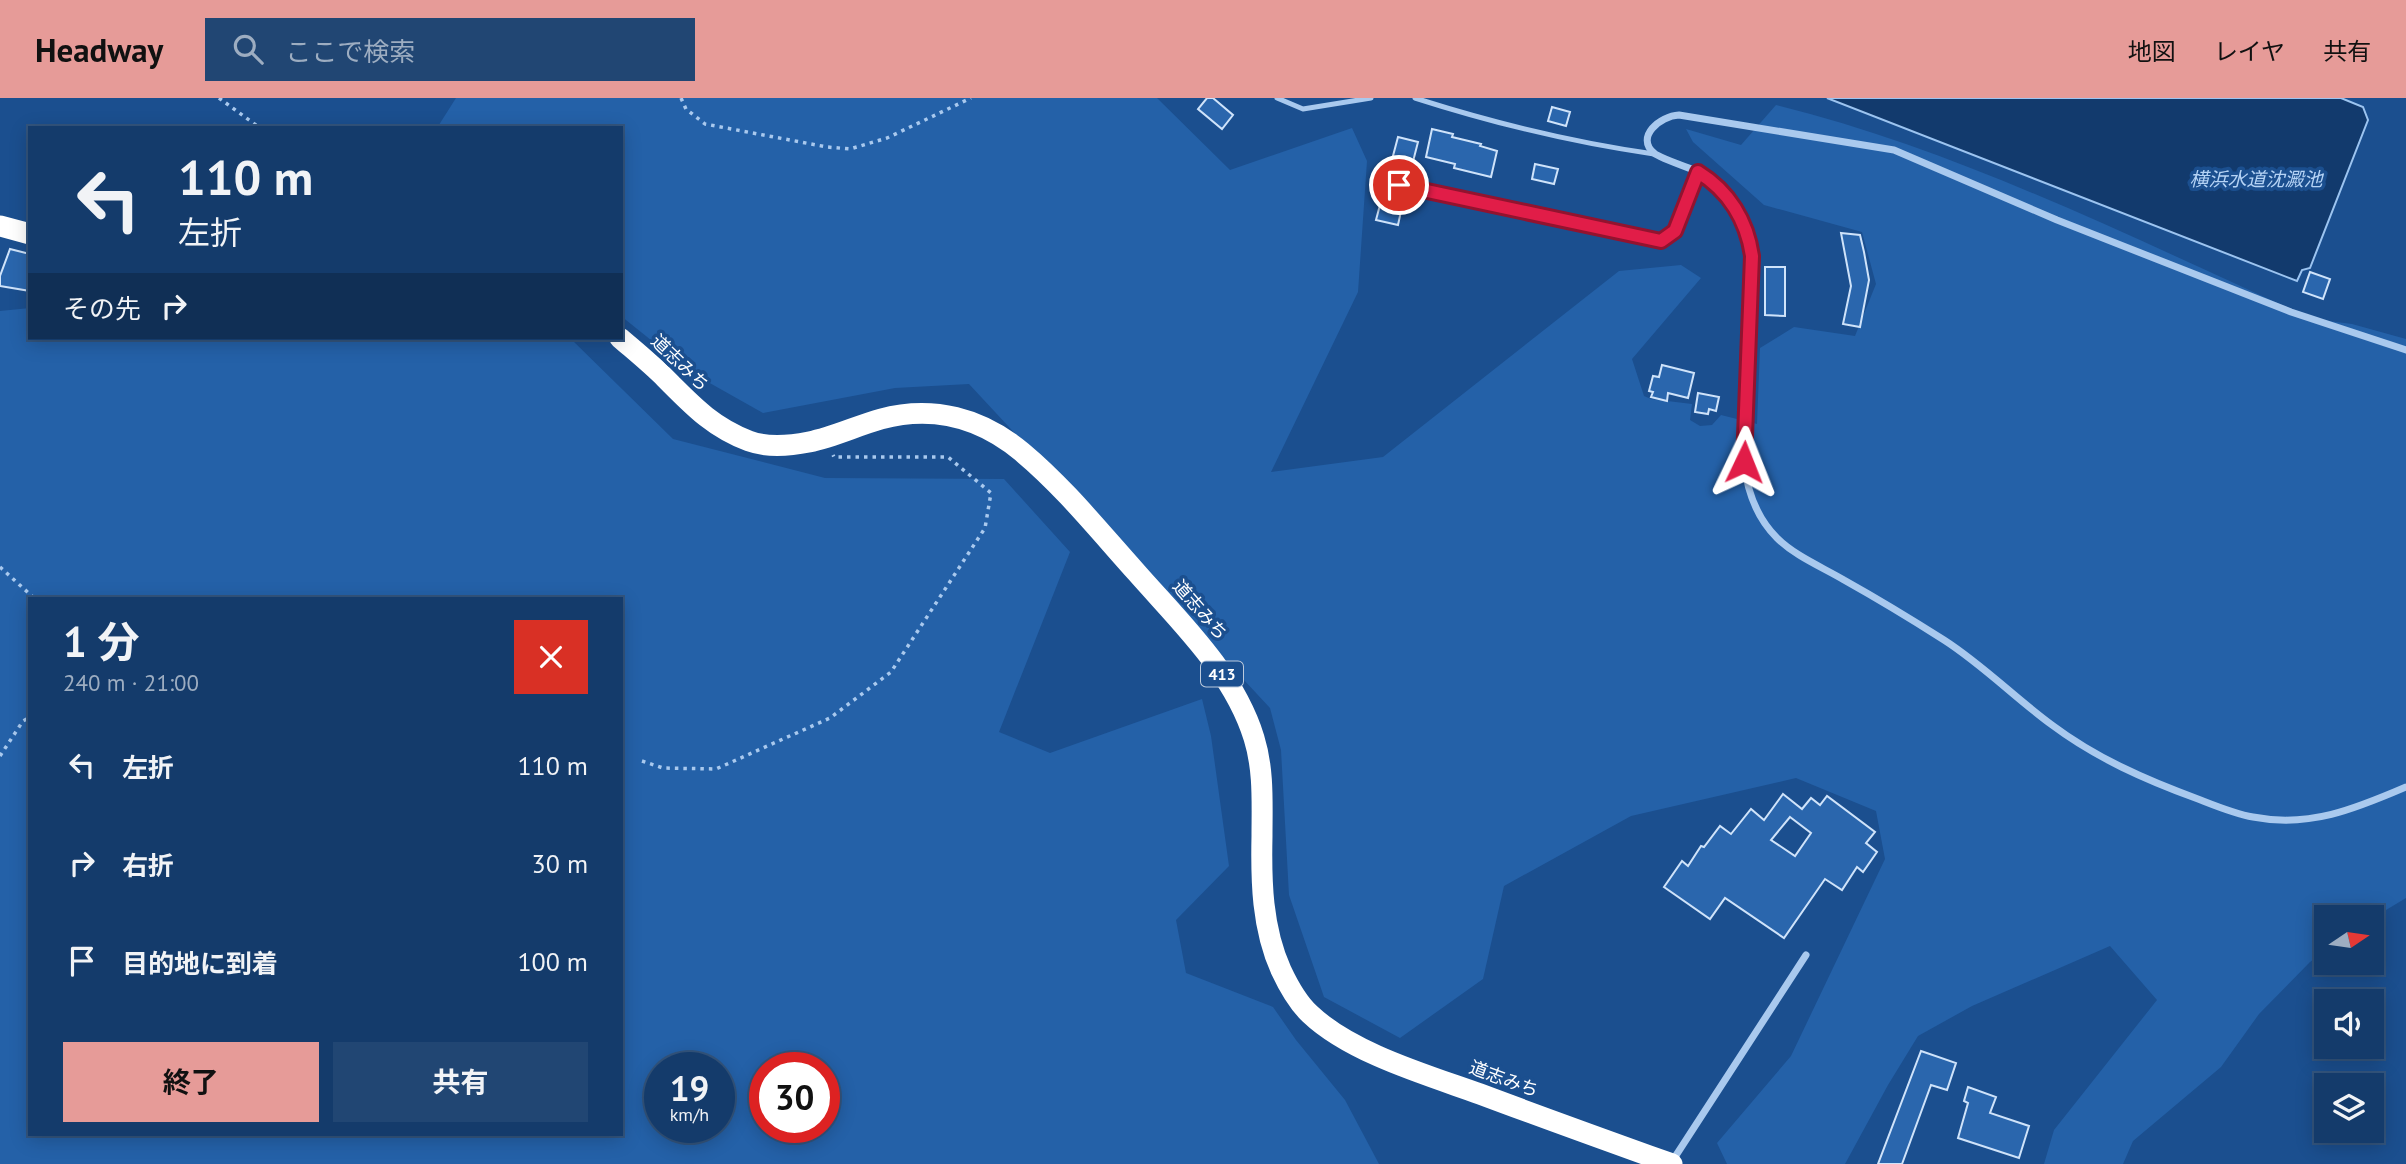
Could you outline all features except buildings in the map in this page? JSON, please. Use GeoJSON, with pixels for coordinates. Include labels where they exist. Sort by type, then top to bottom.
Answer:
{"type":"FeatureCollection","features":[{"type":"Feature","properties":{"kind":"highway"},"geometry":{"type":"LineString","coordinates":[[0,226],[28,233]]}},
{"type":"Feature","properties":{"kind":"highway","name":"道志みち"},"geometry":{"type":"LineString","coordinates":[[622,340],[647,360],[706,418],[751,442],[768,446],[796,444],[828,438],[878,420],[908,413],[953,416],[976,422],[1020,451],[1072,502],[1212,659],[1235,693],[1256,742],[1263,803],[1262,892],[1267,931],[1289,987],[1308,1012],[1332,1032],[1359,1047],[1671,1164]]}},
{"type":"Feature","properties":{"kind":"street"},"geometry":{"type":"LineString","coordinates":[[2406,350],[2291,312],[2057,220],[1894,150],[1679,114],[1663,117],[1648,135],[1648,145],[1654,154],[1698,172],[1727,194],[1740,216],[1750,244],[1752,287],[1744,462],[1746,483],[1757,512],[1777,538],[1965,654],[2071,738],[2149,781],[2250,817],[2284,821],[2328,817],[2406,787]]}},
{"type":"Feature","properties":{"kind":"street"},"geometry":{"type":"LineString","coordinates":[[1399,185],[1661,241],[1675,231],[1698,172]]}},
{"type":"Feature","properties":{"kind":"street"},"geometry":{"type":"LineString","coordinates":[[1671,1164],[1806,955]]}},
{"type":"Feature","properties":{"kind":"lane"},"geometry":{"type":"LineString","coordinates":[[1277,98],[1303,109],[1371,98]]}},
{"type":"Feature","properties":{"kind":"lane"},"geometry":{"type":"LineString","coordinates":[[1415,98],[1453,110],[1619,149],[1654,154]]}},
{"type":"Feature","properties":{"kind":"path"},"geometry":{"type":"LineString","coordinates":[[219,98],[257,126]]}},
{"type":"Feature","properties":{"kind":"path"},"geometry":{"type":"LineString","coordinates":[[681,98],[686,109],[705,124],[850,149],[887,138],[971,98]]}},
{"type":"Feature","properties":{"kind":"path"},"geometry":{"type":"LineString","coordinates":[[642,761],[663,768],[716,769],[830,718],[891,672],[985,528],[991,493],[948,457],[834,457],[828,438]]}},
{"type":"Feature","properties":{"kind":"path"},"geometry":{"type":"LineString","coordinates":[[0,567],[33,597]]}},
{"type":"Feature","properties":{"kind":"path"},"geometry":{"type":"LineString","coordinates":[[0,756],[23,721],[28,718]]}},
{"type":"Feature","properties":{"kind":"shaded area"},"geometry":{"type":"Polygon","coordinates":[[[456,98],[1157,98],[1230,170],[1352,128],[1367,161],[1358,292],[1271,472],[1383,457],[1619,271],[1681,265],[1701,278],[1632,359],[1644,396],[1692,404],[1690,420],[1700,426],[1712,425],[1721,415],[1757,424],[1760,348],[1794,327],[1855,336],[1876,284],[1862,232],[1764,205],[1693,142],[1686,129],[1741,145],[1776,105],[1845,124],[1981,172],[2116,229],[2313,319],[2352,324],[2406,339],[2406,898],[2384,911],[2384,905],[2314,905],[2314,959],[2259,1014],[2221,1067],[2133,1141],[2123,1164],[2044,1164],[2054,1130],[2157,1000],[2110,946],[1972,1006],[1918,1036],[1845,1164],[1727,1164],[1717,1143],[1791,1056],[1885,859],[1876,811],[1796,778],[1631,816],[1504,886],[1483,979],[1400,1038],[1324,997],[1289,895],[1281,750],[1270,708],[969,384],[895,388],[763,413],[692,373],[623,318],[623,126],[438,126],[456,98]]]}},
{"type":"Feature","properties":{"kind":"shaded area"},"geometry":{"type":"Polygon","coordinates":[[[28,308],[28,340],[572,340],[673,439],[825,478],[1004,479],[1070,552],[999,732],[1050,753],[1202,699],[1211,736],[1229,866],[1176,920],[1186,973],[1273,1007],[1345,1100],[1379,1164],[0,1164],[0,311],[28,308]]]}},
{"type":"Feature","properties":{"kind":"water","name":"横浜水道沈澱池"},"geometry":{"type":"Polygon","coordinates":[[[1827,98],[2341,98],[2363,107],[2368,120],[2310,268],[2302,270],[2297,281],[1827,98]]]}},
{"type":"Feature","properties":{"kind":"route"},"geometry":{"type":"LineString","coordinates":[[1399,185],[1661,241],[1675,231],[1698,172],[1708,178],[1727,194],[1740,216],[1752,256],[1744,462]]}}]}
